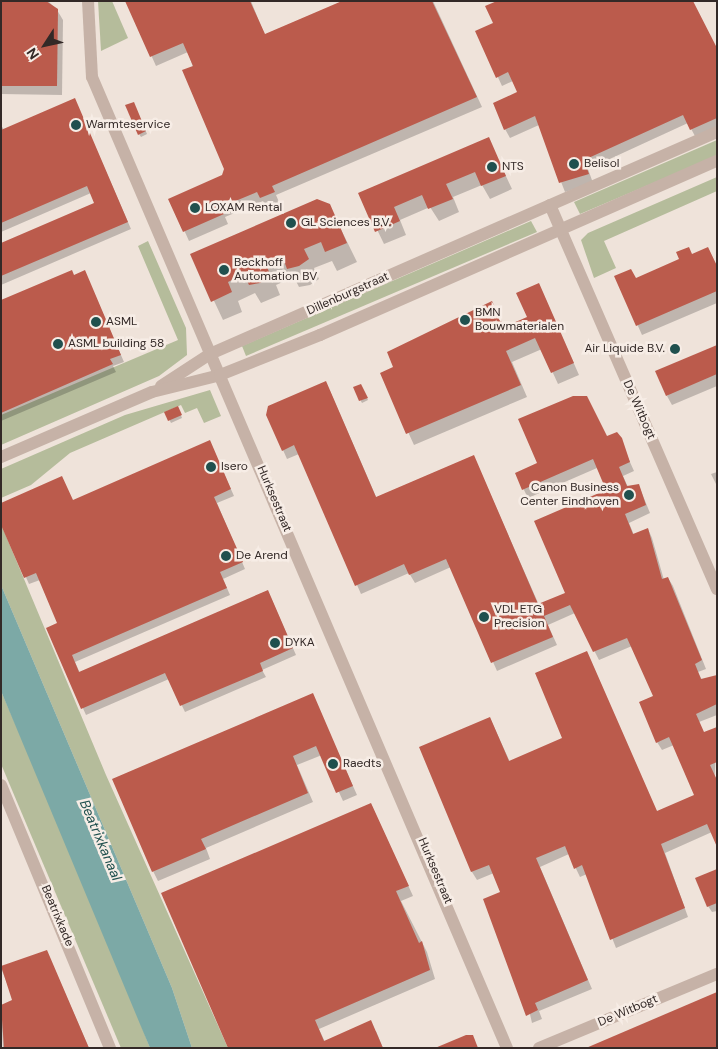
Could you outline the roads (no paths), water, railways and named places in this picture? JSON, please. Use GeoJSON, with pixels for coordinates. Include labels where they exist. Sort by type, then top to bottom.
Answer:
{"type":"FeatureCollection","features":[{"type":"Feature","properties":{"kind":"street","name":"Hurksestraat"},"geometry":{"type":"LineString","coordinates":[[88,1],[92,77],[507,1048]]}},
{"type":"Feature","properties":{"kind":"street","name":"Dillenburgstraat"},"geometry":{"type":"LineString","coordinates":[[152,392],[210,354],[717,132]]}},
{"type":"Feature","properties":{"kind":"street","name":"Dillenburgstraat"},"geometry":{"type":"LineString","coordinates":[[1,457],[152,392],[220,375],[561,231],[717,161]]}},
{"type":"Feature","properties":{"kind":"street"},"geometry":{"type":"LineString","coordinates":[[550,205],[561,231]]}},
{"type":"Feature","properties":{"kind":"street","name":"De Witbogt"},"geometry":{"type":"LineString","coordinates":[[561,231],[717,589]]}},
{"type":"Feature","properties":{"kind":"street","name":"Beatrixkade"},"geometry":{"type":"LineString","coordinates":[[1,785],[110,1048]]}},
{"type":"Feature","properties":{"kind":"street","name":"De Witbogt"},"geometry":{"type":"LineString","coordinates":[[539,1048],[717,974]]}},
{"type":"Feature","properties":{"kind":"water","name":"Beatrixkanaal"},"geometry":{"type":"Polygon","coordinates":[[[1,585],[172,988],[192,1048],[150,1048],[1,691],[1,585]]]}},
{"type":"Feature","properties":{"kind":"place","name":"Warmteservice"},"geometry":{"type":"Point","coordinates":[76,125]}},
{"type":"Feature","properties":{"kind":"place","name":"Belisol"},"geometry":{"type":"Point","coordinates":[574,164]}},
{"type":"Feature","properties":{"kind":"place","name":"NTS"},"geometry":{"type":"Point","coordinates":[492,167]}},
{"type":"Feature","properties":{"kind":"place","name":"LOXAM Rental"},"geometry":{"type":"Point","coordinates":[195,208]}},
{"type":"Feature","properties":{"kind":"place","name":"GL Sciences B.V."},"geometry":{"type":"Point","coordinates":[291,223]}},
{"type":"Feature","properties":{"kind":"place","name":"Beckhoff Automation BV"},"geometry":{"type":"Point","coordinates":[224,270]}},
{"type":"Feature","properties":{"kind":"place","name":"BMN Bouwmaterialen"},"geometry":{"type":"Point","coordinates":[465,320]}},
{"type":"Feature","properties":{"kind":"place","name":"ASML"},"geometry":{"type":"Point","coordinates":[96,322]}},
{"type":"Feature","properties":{"kind":"place","name":"ASML building 58"},"geometry":{"type":"Point","coordinates":[58,344]}},
{"type":"Feature","properties":{"kind":"place","name":"Air Liquide B.V."},"geometry":{"type":"Point","coordinates":[675,349]}},
{"type":"Feature","properties":{"kind":"place","name":"Isero"},"geometry":{"type":"Point","coordinates":[211,467]}},
{"type":"Feature","properties":{"kind":"place","name":"Canon Business Center Eindhoven"},"geometry":{"type":"Point","coordinates":[629,495]}},
{"type":"Feature","properties":{"kind":"place","name":"De Arend"},"geometry":{"type":"Point","coordinates":[226,556]}},
{"type":"Feature","properties":{"kind":"place","name":"VDL ETG Precision"},"geometry":{"type":"Point","coordinates":[484,617]}},
{"type":"Feature","properties":{"kind":"place","name":"DYKA"},"geometry":{"type":"Point","coordinates":[275,643]}},
{"type":"Feature","properties":{"kind":"place","name":"Raedts"},"geometry":{"type":"Point","coordinates":[333,764]}}]}
